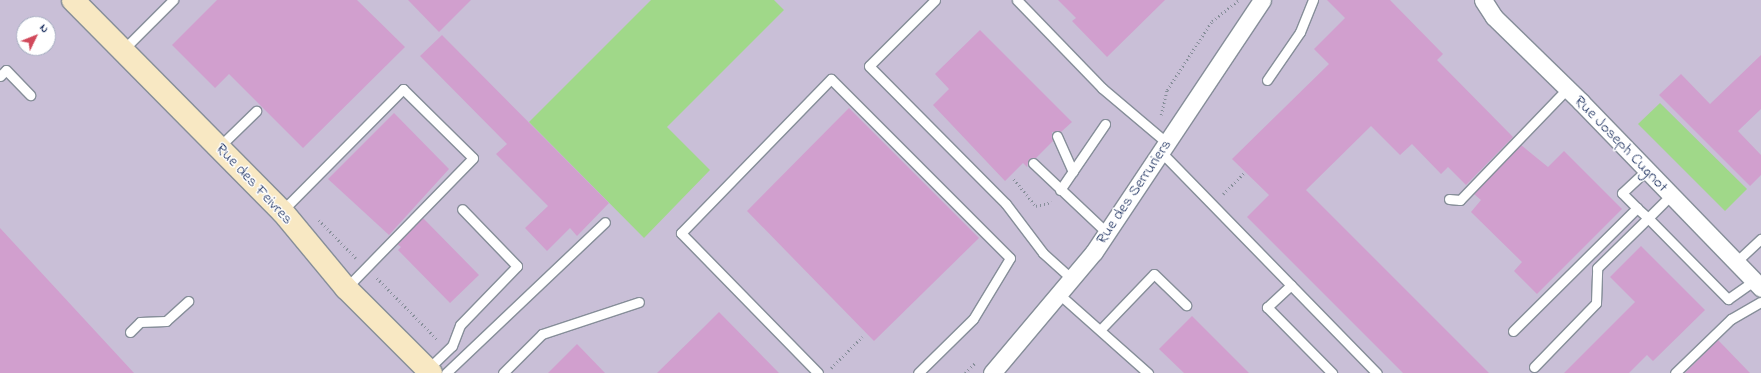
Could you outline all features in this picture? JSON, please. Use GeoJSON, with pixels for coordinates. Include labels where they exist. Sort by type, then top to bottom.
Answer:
{"type":"FeatureCollection","features":[{"type":"Feature","properties":{"kind":"street","name":"Rue des Feivres"},"geometry":{"type":"LineString","coordinates":[[73,0],[282,211],[346,288],[435,372]]}},
{"type":"Feature","properties":{"kind":"street","name":"Rue Joseph Cugnot"},"geometry":{"type":"LineString","coordinates":[[1483,0],[1494,17],[1567,89],[1670,196],[1758,284]]}},
{"type":"Feature","properties":{"kind":"street","name":"Rue des Serruriers"},"geometry":{"type":"LineString","coordinates":[[992,373],[1073,280],[1107,233],[1259,1]]}},
{"type":"Feature","properties":{"kind":"lane"},"geometry":{"type":"LineString","coordinates":[[123,50],[173,0]]}},
{"type":"Feature","properties":{"kind":"lane"},"geometry":{"type":"LineString","coordinates":[[935,0],[869,66],[1006,204],[1043,253],[1073,280]]}},
{"type":"Feature","properties":{"kind":"lane"},"geometry":{"type":"LineString","coordinates":[[1017,0],[1102,88],[1152,132],[1212,204],[1372,371]]}},
{"type":"Feature","properties":{"kind":"lane"},"geometry":{"type":"LineString","coordinates":[[1267,80],[1300,32],[1313,0]]}},
{"type":"Feature","properties":{"kind":"lane"},"geometry":{"type":"LineString","coordinates":[[0,76],[6,70],[30,95]]}},
{"type":"Feature","properties":{"kind":"lane"},"geometry":{"type":"LineString","coordinates":[[818,373],[681,233],[831,79],[1010,258],[973,319],[918,373]]}},
{"type":"Feature","properties":{"kind":"lane"},"geometry":{"type":"LineString","coordinates":[[282,211],[403,89],[473,158],[346,288]]}},
{"type":"Feature","properties":{"kind":"lane"},"geometry":{"type":"LineString","coordinates":[[1449,199],[1460,200],[1567,89]]}},
{"type":"Feature","properties":{"kind":"lane"},"geometry":{"type":"LineString","coordinates":[[219,147],[256,111]]}},
{"type":"Feature","properties":{"kind":"lane"},"geometry":{"type":"LineString","coordinates":[[1063,193],[1073,172],[1105,124]]}},
{"type":"Feature","properties":{"kind":"lane"},"geometry":{"type":"LineString","coordinates":[[1057,136],[1073,172]]}},
{"type":"Feature","properties":{"kind":"lane"},"geometry":{"type":"LineString","coordinates":[[1033,163],[1107,233]]}},
{"type":"Feature","properties":{"kind":"lane"},"geometry":{"type":"LineString","coordinates":[[1646,170],[1622,193],[1728,299],[1758,284]]}},
{"type":"Feature","properties":{"kind":"lane"},"geometry":{"type":"LineString","coordinates":[[1534,367],[1596,304],[1597,268],[1670,196]]}},
{"type":"Feature","properties":{"kind":"lane"},"geometry":{"type":"LineString","coordinates":[[1513,331],[1637,208]]}},
{"type":"Feature","properties":{"kind":"lane"},"geometry":{"type":"LineString","coordinates":[[435,372],[452,346],[460,325],[517,266],[462,209]]}},
{"type":"Feature","properties":{"kind":"lane"},"geometry":{"type":"LineString","coordinates":[[435,372],[605,222]]}},
{"type":"Feature","properties":{"kind":"lane"},"geometry":{"type":"LineString","coordinates":[[1736,262],[1761,239]]}},
{"type":"Feature","properties":{"kind":"lane"},"geometry":{"type":"LineString","coordinates":[[1100,329],[1154,274],[1186,305]]}},
{"type":"Feature","properties":{"kind":"lane"},"geometry":{"type":"LineString","coordinates":[[1291,285],[1267,307],[1332,373]]}},
{"type":"Feature","properties":{"kind":"lane"},"geometry":{"type":"LineString","coordinates":[[1060,295],[1148,373]]}},
{"type":"Feature","properties":{"kind":"lane"},"geometry":{"type":"LineString","coordinates":[[130,332],[140,322],[166,321],[188,301]]}},
{"type":"Feature","properties":{"kind":"lane"},"geometry":{"type":"LineString","coordinates":[[503,373],[542,334],[638,302]]}},
{"type":"Feature","properties":{"kind":"lane"},"geometry":{"type":"LineString","coordinates":[[1675,373],[1731,318],[1761,302]]}},
{"type":"Feature","properties":{"kind":"path"},"geometry":{"type":"LineString","coordinates":[[1152,132],[1161,118],[1166,90],[1212,21],[1238,0]]}},
{"type":"Feature","properties":{"kind":"path"},"geometry":{"type":"LineString","coordinates":[[1212,204],[1246,172]]}},
{"type":"Feature","properties":{"kind":"path"},"geometry":{"type":"LineString","coordinates":[[1014,179],[1036,206],[1060,201],[1063,193]]}},
{"type":"Feature","properties":{"kind":"path"},"geometry":{"type":"LineString","coordinates":[[826,373],[862,337]]}},
{"type":"Feature","properties":{"kind":"path"},"geometry":{"type":"LineString","coordinates":[[965,373],[981,356]]}},
{"type":"Feature","properties":{"kind":"shaded area"},"geometry":{"type":"Polygon","coordinates":[[[0,0],[1761,0],[1761,373],[0,373],[0,0]]]}},
{"type":"Feature","properties":{"kind":"green space"},"geometry":{"type":"Polygon","coordinates":[[[651,0],[774,0],[784,10],[667,127],[710,170],[644,238],[529,122],[651,0]]]}},
{"type":"Feature","properties":{"kind":"green space"},"geometry":{"type":"Polygon","coordinates":[[[1660,103],[1747,189],[1725,211],[1638,124],[1660,103]]]}},
{"type":"Feature","properties":{"kind":"building"},"geometry":{"type":"Polygon","coordinates":[[[217,0],[357,0],[405,47],[303,148],[229,74],[215,88],[172,45],[217,0]]]}},
{"type":"Feature","properties":{"kind":"building"},"geometry":{"type":"Polygon","coordinates":[[[408,0],[471,0],[439,32],[408,0]]]}},
{"type":"Feature","properties":{"kind":"building"},"geometry":{"type":"Polygon","coordinates":[[[1058,0],[1165,0],[1107,57],[1072,21],[1076,18],[1058,0]]]}},
{"type":"Feature","properties":{"kind":"building"},"geometry":{"type":"Polygon","coordinates":[[[1327,0],[1390,0],[1443,54],[1437,60],[1513,137],[1466,185],[1448,167],[1441,174],[1412,144],[1400,155],[1371,126],[1306,190],[1489,373],[1403,373],[1247,217],[1269,195],[1232,159],[1329,64],[1314,49],[1345,18],[1327,0]]]}},
{"type":"Feature","properties":{"kind":"building"},"geometry":{"type":"Polygon","coordinates":[[[980,30],[1072,122],[1061,132],[1052,132],[1053,141],[1036,158],[1029,159],[1027,167],[1023,163],[1005,181],[933,105],[949,89],[935,74],[980,30]]]}},
{"type":"Feature","properties":{"kind":"building"},"geometry":{"type":"Polygon","coordinates":[[[442,35],[609,203],[577,236],[570,228],[547,251],[525,228],[548,206],[496,154],[507,144],[420,56],[442,35]]]}},
{"type":"Feature","properties":{"kind":"building"},"geometry":{"type":"Polygon","coordinates":[[[1761,55],[1761,109],[1738,131],[1761,155],[1761,175],[1750,186],[1659,95],[1681,74],[1710,104],[1761,55]]]}},
{"type":"Feature","properties":{"kind":"building"},"geometry":{"type":"Polygon","coordinates":[[[849,108],[979,238],[874,341],[747,211],[849,108]]]}},
{"type":"Feature","properties":{"kind":"building"},"geometry":{"type":"Polygon","coordinates":[[[394,113],[449,169],[389,235],[328,179],[394,113]]]}},
{"type":"Feature","properties":{"kind":"building"},"geometry":{"type":"Polygon","coordinates":[[[1521,145],[1548,167],[1564,151],[1622,209],[1537,294],[1514,271],[1522,262],[1471,212],[1481,200],[1474,194],[1521,145]]]}},
{"type":"Feature","properties":{"kind":"building"},"geometry":{"type":"Polygon","coordinates":[[[423,218],[479,275],[450,303],[398,250],[401,247],[397,244],[423,218]]]}},
{"type":"Feature","properties":{"kind":"building"},"geometry":{"type":"Polygon","coordinates":[[[0,228],[134,373],[0,373],[0,228]]]}},
{"type":"Feature","properties":{"kind":"building"},"geometry":{"type":"Polygon","coordinates":[[[1641,246],[1705,310],[1653,361],[1647,355],[1629,373],[1564,373],[1635,302],[1610,277],[1641,246]]]}},
{"type":"Feature","properties":{"kind":"building"},"geometry":{"type":"Polygon","coordinates":[[[719,312],[779,373],[657,373],[703,328],[719,312]]]}},
{"type":"Feature","properties":{"kind":"building"},"geometry":{"type":"Polygon","coordinates":[[[1192,316],[1249,373],[1184,373],[1159,349],[1192,316]]]}},
{"type":"Feature","properties":{"kind":"building"},"geometry":{"type":"Polygon","coordinates":[[[1718,340],[1750,373],[1685,373],[1718,340]]]}},
{"type":"Feature","properties":{"kind":"building"},"geometry":{"type":"Polygon","coordinates":[[[577,344],[605,373],[548,373],[577,344]]]}}]}
